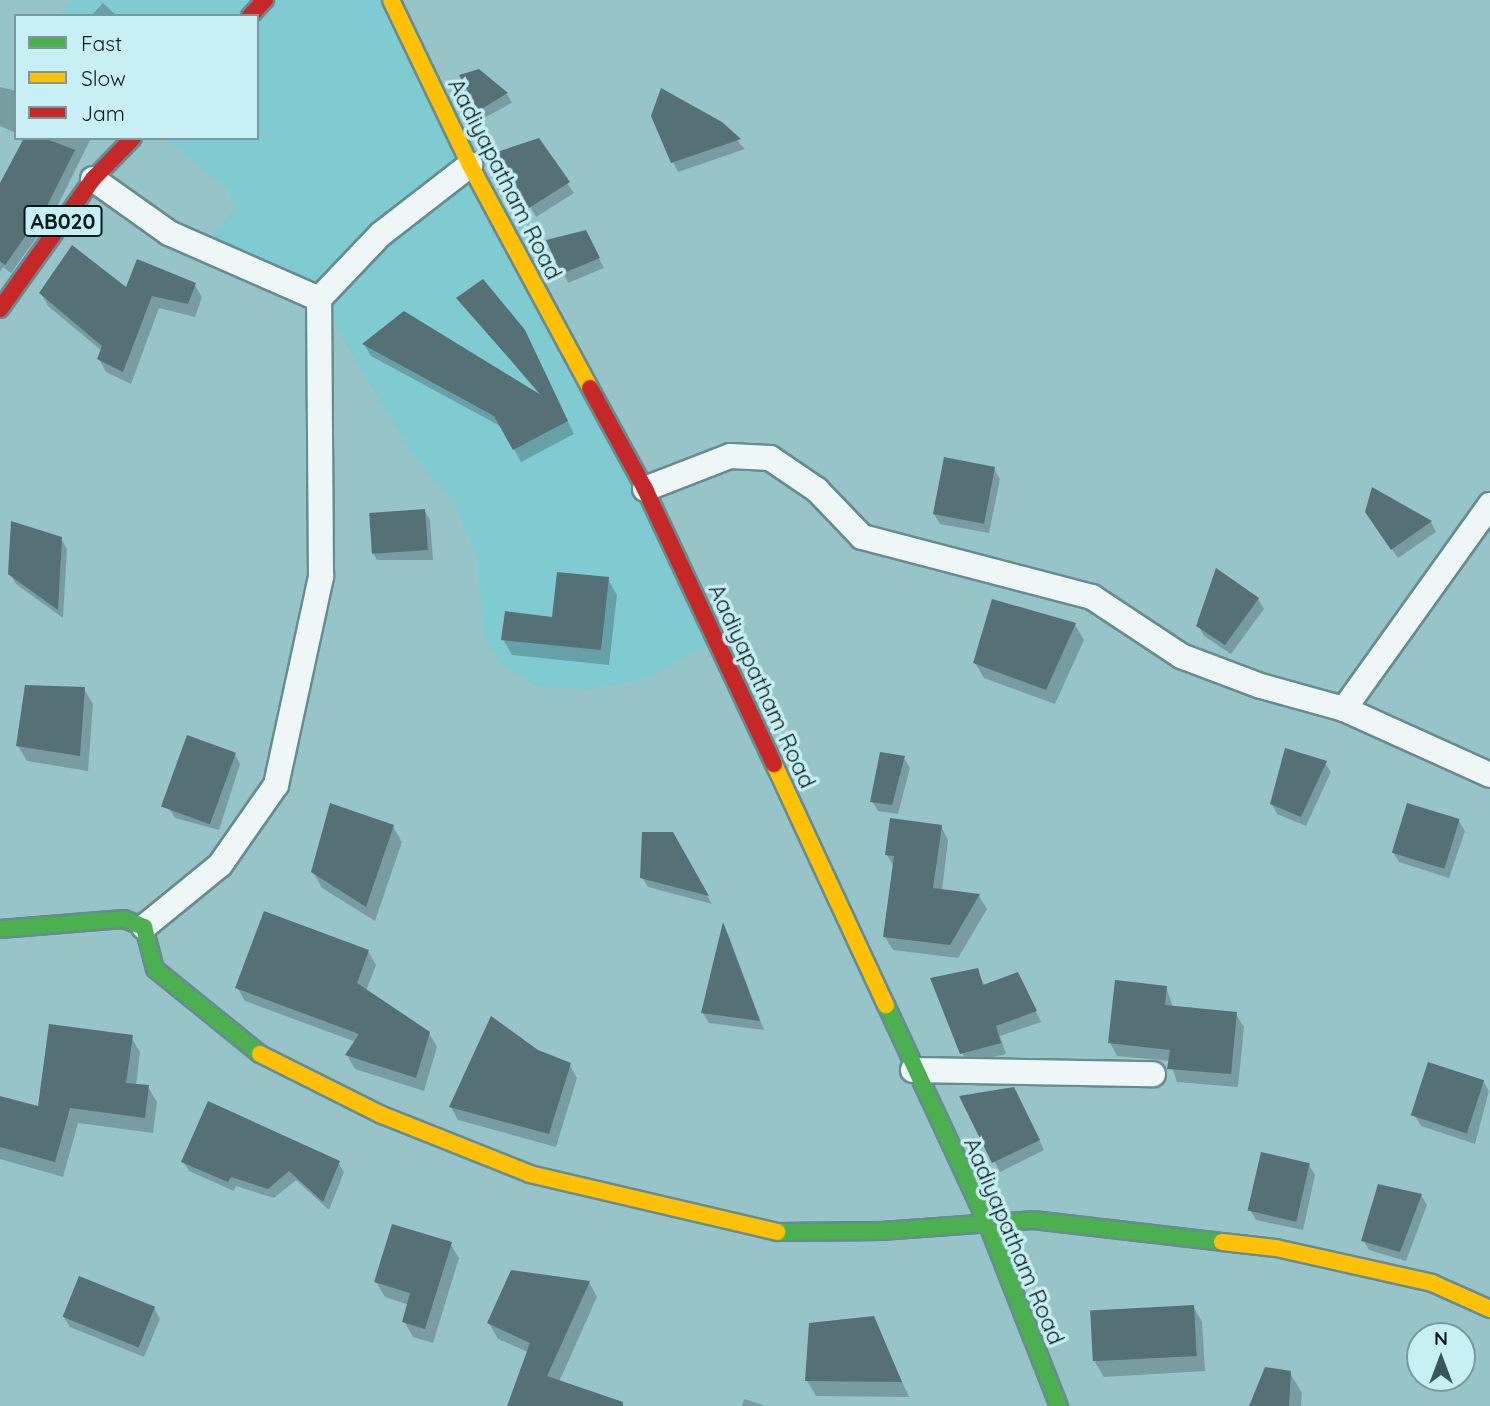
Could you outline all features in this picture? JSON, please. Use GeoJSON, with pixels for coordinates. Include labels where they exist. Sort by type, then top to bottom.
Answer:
{"type":"FeatureCollection","features":[{"type":"Feature","properties":{"kind":"street","name":"Aadiyapatham Road"},"geometry":{"type":"LineString","coordinates":[[391,0],[470,165],[645,489],[986,1220],[1059,1406]]}},
{"type":"Feature","properties":{"kind":"street","name":"AB020"},"geometry":{"type":"LineString","coordinates":[[0,309],[93,179],[131,140]]}},
{"type":"Feature","properties":{"kind":"street"},"geometry":{"type":"LineString","coordinates":[[144,927],[220,865],[276,785],[321,576],[319,299],[381,234],[470,165]]}},
{"type":"Feature","properties":{"kind":"street"},"geometry":{"type":"LineString","coordinates":[[93,179],[169,233],[319,299]]}},
{"type":"Feature","properties":{"kind":"street"},"geometry":{"type":"LineString","coordinates":[[645,489],[730,456],[771,458],[817,490],[862,537],[1068,588],[1092,597],[1181,656],[1261,686],[1344,709],[1490,775]]}},
{"type":"Feature","properties":{"kind":"street"},"geometry":{"type":"LineString","coordinates":[[1344,709],[1490,505]]}},
{"type":"Feature","properties":{"kind":"street"},"geometry":{"type":"LineString","coordinates":[[0,929],[124,919],[144,927]]}},
{"type":"Feature","properties":{"kind":"street"},"geometry":{"type":"LineString","coordinates":[[144,927],[155,969],[268,1060],[382,1115],[530,1174],[772,1232],[881,1231],[986,1220],[1034,1220],[1276,1248],[1432,1283],[1490,1309]]}},
{"type":"Feature","properties":{"kind":"street"},"geometry":{"type":"LineString","coordinates":[[914,1070],[1153,1074]]}},
{"type":"Feature","properties":{"kind":"shaded area"},"geometry":{"type":"Polygon","coordinates":[[[71,0],[391,0],[716,639],[649,678],[593,689],[538,687],[500,664],[484,636],[477,556],[453,501],[413,455],[319,299],[202,247],[235,208],[227,189],[167,140],[259,140],[259,14],[59,14],[71,0]]]}},
{"type":"Feature","properties":{"kind":"building"},"geometry":{"type":"Polygon","coordinates":[[[479,69],[508,93],[478,111],[459,75],[479,69]]]}},
{"type":"Feature","properties":{"kind":"building"},"geometry":{"type":"Polygon","coordinates":[[[661,88],[722,122],[741,139],[671,163],[651,116],[661,88]]]}},
{"type":"Feature","properties":{"kind":"building"},"geometry":{"type":"Polygon","coordinates":[[[539,138],[570,182],[529,208],[497,152],[539,138]]]}},
{"type":"Feature","properties":{"kind":"building"},"geometry":{"type":"Polygon","coordinates":[[[23,140],[49,140],[75,150],[48,204],[5,265],[0,261],[0,183],[23,140]]]}},
{"type":"Feature","properties":{"kind":"building"},"geometry":{"type":"Polygon","coordinates":[[[586,230],[600,258],[561,274],[546,240],[586,230]]]}},
{"type":"Feature","properties":{"kind":"building"},"geometry":{"type":"Polygon","coordinates":[[[72,245],[126,287],[137,259],[196,283],[188,304],[152,296],[123,372],[97,359],[102,346],[39,293],[72,245]]]}},
{"type":"Feature","properties":{"kind":"building"},"geometry":{"type":"Polygon","coordinates":[[[483,279],[525,330],[568,421],[513,450],[494,416],[362,344],[404,311],[541,395],[456,298],[483,279]]]}},
{"type":"Feature","properties":{"kind":"building"},"geometry":{"type":"Polygon","coordinates":[[[944,457],[995,467],[984,524],[933,514],[944,457]]]}},
{"type":"Feature","properties":{"kind":"building"},"geometry":{"type":"Polygon","coordinates":[[[1372,487],[1432,521],[1391,550],[1365,512],[1372,487]]]}},
{"type":"Feature","properties":{"kind":"building"},"geometry":{"type":"Polygon","coordinates":[[[425,509],[428,550],[372,554],[369,513],[425,509]]]}},
{"type":"Feature","properties":{"kind":"building"},"geometry":{"type":"Polygon","coordinates":[[[11,521],[62,537],[58,610],[8,574],[11,521]]]}},
{"type":"Feature","properties":{"kind":"building"},"geometry":{"type":"Polygon","coordinates":[[[1216,568],[1259,598],[1225,645],[1196,626],[1216,568]]]}},
{"type":"Feature","properties":{"kind":"building"},"geometry":{"type":"Polygon","coordinates":[[[557,572],[609,577],[601,650],[501,640],[505,611],[552,617],[557,572]]]}},
{"type":"Feature","properties":{"kind":"building"},"geometry":{"type":"Polygon","coordinates":[[[992,599],[1076,623],[1046,690],[973,663],[992,599]]]}},
{"type":"Feature","properties":{"kind":"building"},"geometry":{"type":"Polygon","coordinates":[[[25,685],[85,687],[80,756],[16,746],[25,685]]]}},
{"type":"Feature","properties":{"kind":"building"},"geometry":{"type":"Polygon","coordinates":[[[187,735],[236,753],[210,824],[161,806],[187,735]]]}},
{"type":"Feature","properties":{"kind":"building"},"geometry":{"type":"Polygon","coordinates":[[[1285,748],[1327,761],[1301,817],[1270,804],[1285,748]]]}},
{"type":"Feature","properties":{"kind":"building"},"geometry":{"type":"Polygon","coordinates":[[[880,752],[905,756],[892,805],[870,802],[880,752]]]}},
{"type":"Feature","properties":{"kind":"building"},"geometry":{"type":"Polygon","coordinates":[[[330,803],[394,825],[366,907],[311,872],[330,803]]]}},
{"type":"Feature","properties":{"kind":"building"},"geometry":{"type":"Polygon","coordinates":[[[1407,803],[1460,819],[1444,869],[1392,853],[1407,803]]]}},
{"type":"Feature","properties":{"kind":"building"},"geometry":{"type":"Polygon","coordinates":[[[890,818],[942,825],[933,888],[980,894],[950,945],[883,937],[894,856],[885,855],[890,818]]]}},
{"type":"Feature","properties":{"kind":"building"},"geometry":{"type":"Polygon","coordinates":[[[642,832],[673,832],[709,896],[640,878],[642,832]]]}},
{"type":"Feature","properties":{"kind":"building"},"geometry":{"type":"Polygon","coordinates":[[[264,911],[369,950],[357,983],[430,1032],[416,1078],[345,1055],[359,1034],[235,988],[264,911]]]}},
{"type":"Feature","properties":{"kind":"building"},"geometry":{"type":"Polygon","coordinates":[[[723,922],[760,1021],[701,1013],[723,922]]]}},
{"type":"Feature","properties":{"kind":"building"},"geometry":{"type":"Polygon","coordinates":[[[978,968],[983,985],[1018,972],[1037,1011],[996,1026],[1001,1043],[960,1054],[930,978],[978,968]]]}},
{"type":"Feature","properties":{"kind":"building"},"geometry":{"type":"Polygon","coordinates":[[[1115,980],[1167,986],[1165,1005],[1237,1012],[1231,1074],[1167,1069],[1170,1050],[1108,1043],[1115,980]]]}},
{"type":"Feature","properties":{"kind":"building"},"geometry":{"type":"Polygon","coordinates":[[[491,1016],[538,1050],[571,1063],[549,1134],[449,1107],[491,1016]]]}},
{"type":"Feature","properties":{"kind":"building"},"geometry":{"type":"Polygon","coordinates":[[[49,1024],[133,1035],[126,1083],[149,1085],[145,1118],[70,1108],[55,1162],[0,1147],[0,1096],[38,1106],[49,1024]]]}},
{"type":"Feature","properties":{"kind":"building"},"geometry":{"type":"Polygon","coordinates":[[[1428,1062],[1484,1080],[1467,1133],[1411,1115],[1428,1062]]]}},
{"type":"Feature","properties":{"kind":"building"},"geometry":{"type":"Polygon","coordinates":[[[1014,1087],[1040,1140],[992,1163],[959,1096],[1014,1087]]]}},
{"type":"Feature","properties":{"kind":"building"},"geometry":{"type":"Polygon","coordinates":[[[208,1101],[340,1161],[323,1202],[289,1171],[268,1189],[231,1177],[228,1182],[181,1162],[208,1101]]]}},
{"type":"Feature","properties":{"kind":"building"},"geometry":{"type":"Polygon","coordinates":[[[1261,1152],[1310,1163],[1296,1222],[1248,1210],[1261,1152]]]}},
{"type":"Feature","properties":{"kind":"building"},"geometry":{"type":"Polygon","coordinates":[[[1378,1184],[1422,1194],[1400,1252],[1361,1241],[1378,1184]]]}},
{"type":"Feature","properties":{"kind":"building"},"geometry":{"type":"Polygon","coordinates":[[[392,1224],[452,1242],[425,1329],[402,1322],[410,1293],[374,1282],[392,1224]]]}},
{"type":"Feature","properties":{"kind":"building"},"geometry":{"type":"Polygon","coordinates":[[[511,1270],[590,1281],[547,1376],[623,1402],[623,1406],[507,1406],[530,1343],[487,1323],[511,1270]]]}},
{"type":"Feature","properties":{"kind":"building"},"geometry":{"type":"Polygon","coordinates":[[[79,1276],[155,1307],[139,1348],[63,1317],[79,1276]]]}},
{"type":"Feature","properties":{"kind":"building"},"geometry":{"type":"Polygon","coordinates":[[[1194,1305],[1197,1356],[1093,1361],[1090,1310],[1194,1305]]]}},
{"type":"Feature","properties":{"kind":"building"},"geometry":{"type":"Polygon","coordinates":[[[874,1316],[902,1382],[805,1381],[809,1323],[874,1316]]]}},
{"type":"Feature","properties":{"kind":"building"},"geometry":{"type":"Polygon","coordinates":[[[1265,1367],[1291,1371],[1289,1406],[1249,1406],[1265,1367]]]}},
{"type":"Feature","properties":{"kind":"traffic: fast"},"geometry":{"type":"LineString","coordinates":[[0,929],[124,919],[144,927],[155,969],[260,1054]]}},
{"type":"Feature","properties":{"kind":"traffic: fast"},"geometry":{"type":"LineString","coordinates":[[886,1005],[986,1220],[1059,1406]]}},
{"type":"Feature","properties":{"kind":"traffic: fast"},"geometry":{"type":"LineString","coordinates":[[777,1232],[881,1231],[1033,1220],[1222,1242]]}},
{"type":"Feature","properties":{"kind":"traffic: slow"},"geometry":{"type":"LineString","coordinates":[[391,0],[470,165],[590,388]]}},
{"type":"Feature","properties":{"kind":"traffic: slow"},"geometry":{"type":"LineString","coordinates":[[774,764],[886,1005]]}},
{"type":"Feature","properties":{"kind":"traffic: slow"},"geometry":{"type":"LineString","coordinates":[[260,1054],[382,1115],[530,1174],[777,1232]]}},
{"type":"Feature","properties":{"kind":"traffic: slow"},"geometry":{"type":"LineString","coordinates":[[1222,1242],[1276,1248],[1432,1283],[1490,1309]]}},
{"type":"Feature","properties":{"kind":"traffic: jam"},"geometry":{"type":"LineString","coordinates":[[252,14],[265,0]]}},
{"type":"Feature","properties":{"kind":"traffic: jam"},"geometry":{"type":"LineString","coordinates":[[0,309],[93,179],[131,140]]}},
{"type":"Feature","properties":{"kind":"traffic: jam"},"geometry":{"type":"LineString","coordinates":[[590,388],[645,489],[774,764]]}}]}
